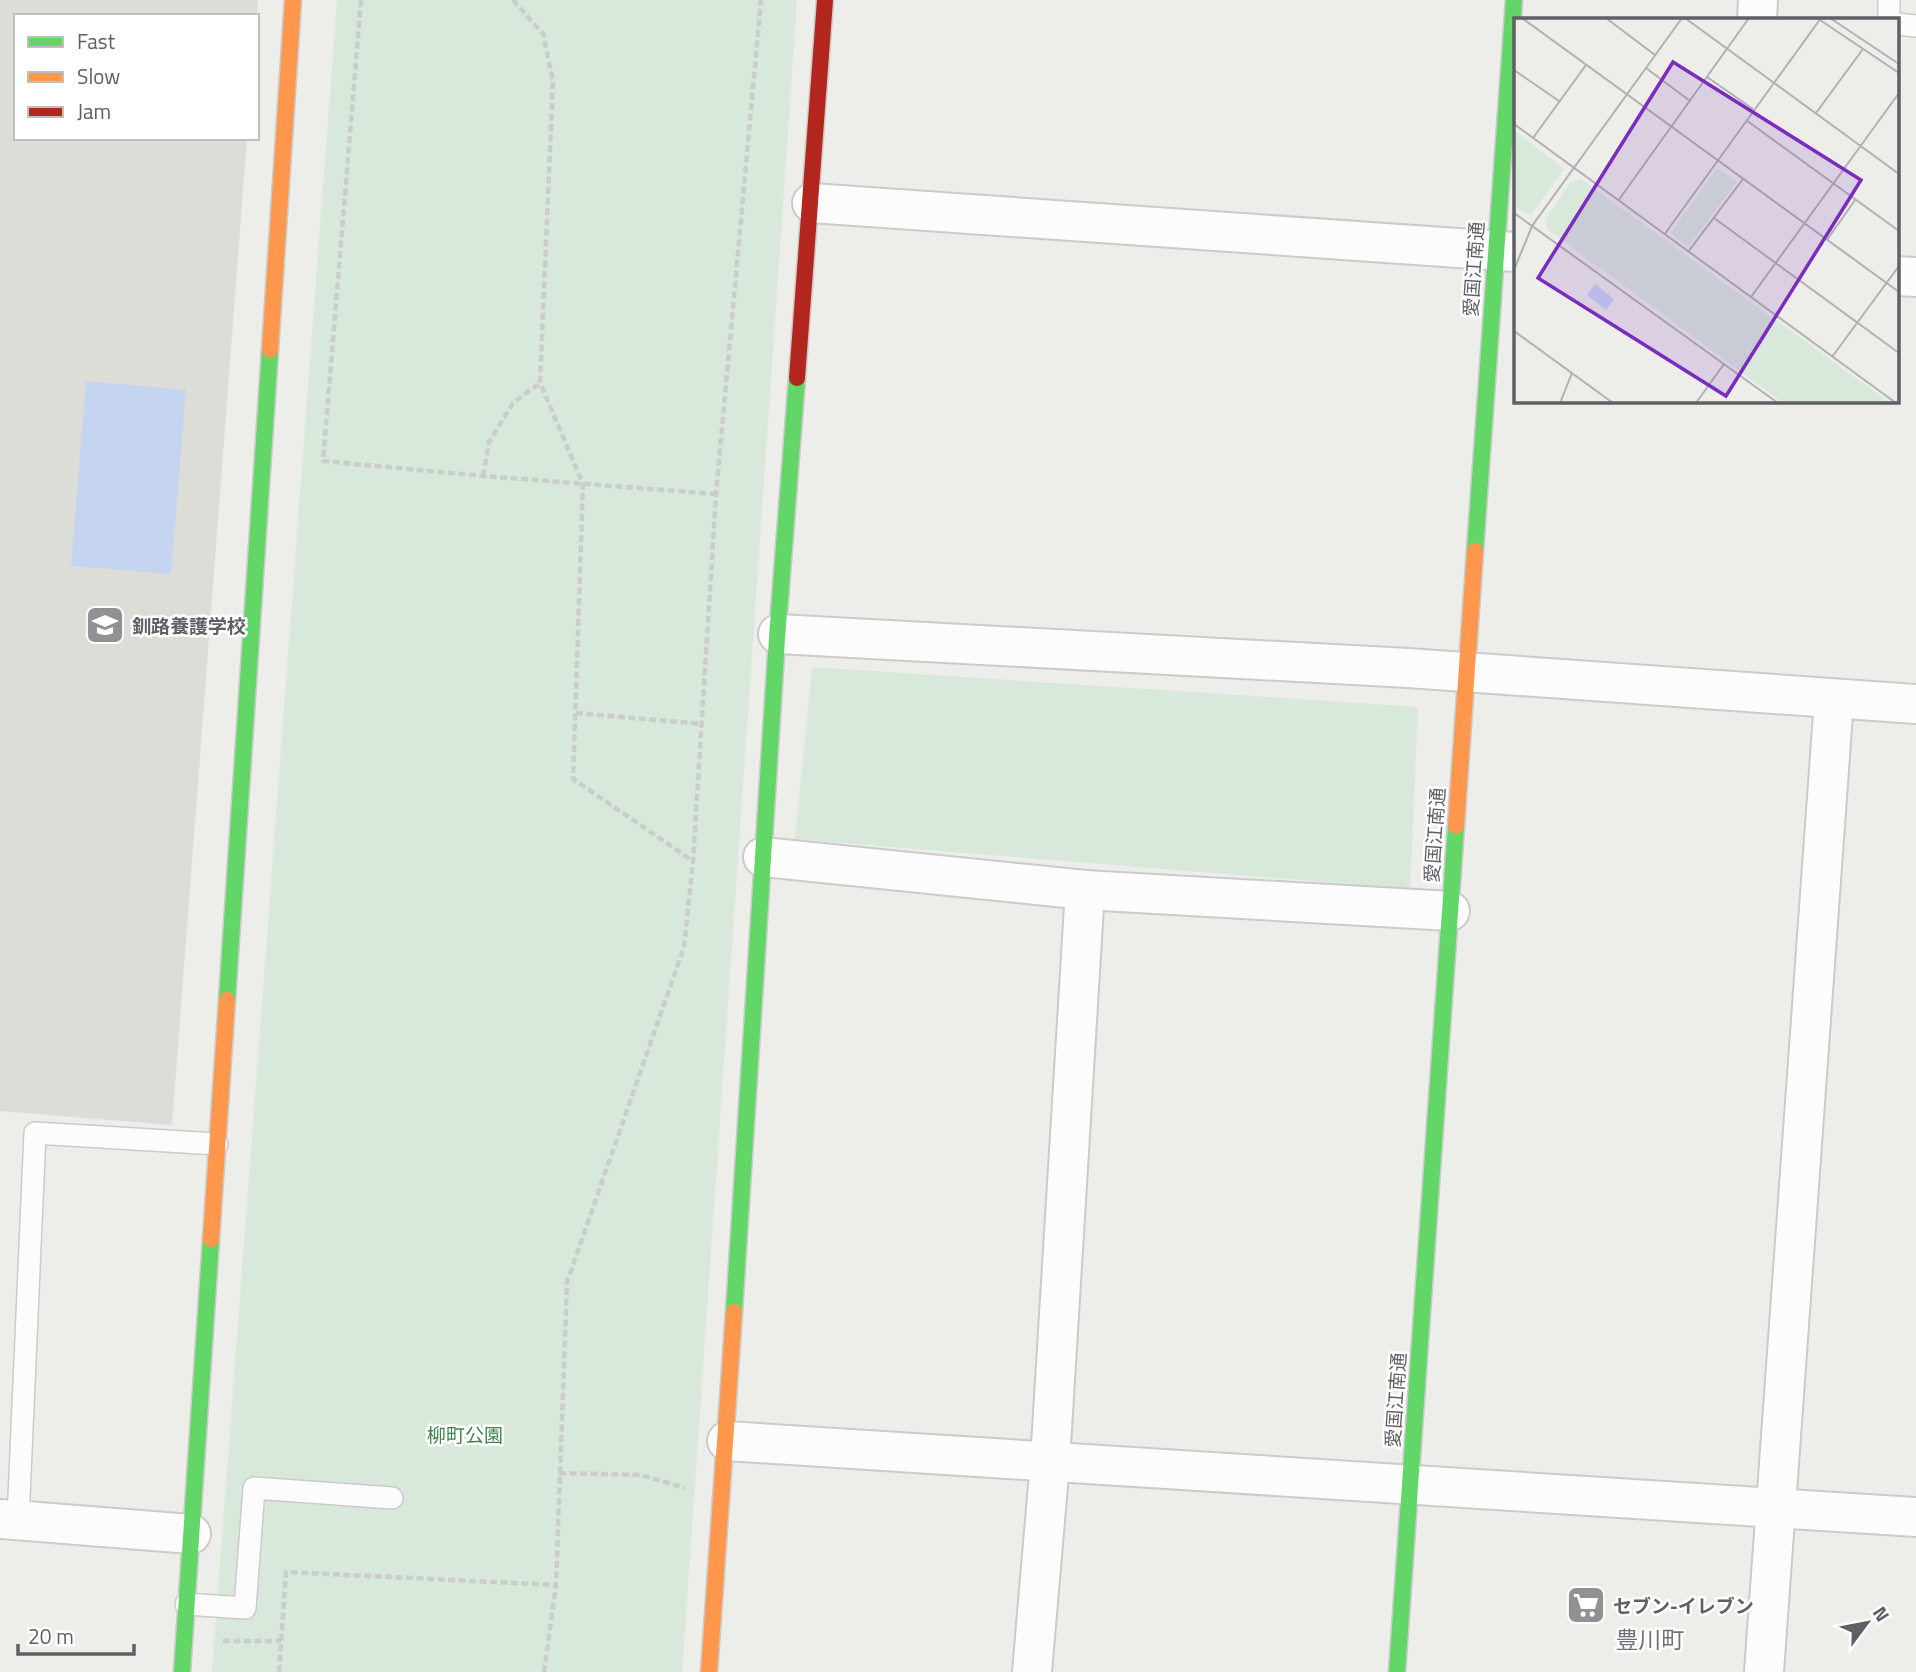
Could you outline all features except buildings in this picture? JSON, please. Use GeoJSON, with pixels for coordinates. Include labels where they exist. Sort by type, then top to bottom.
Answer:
{"type":"FeatureCollection","features":[{"type":"Feature","properties":{"kind":"street"},"geometry":{"type":"LineString","coordinates":[[182,1672],[293,0]]}},
{"type":"Feature","properties":{"kind":"street"},"geometry":{"type":"LineString","coordinates":[[709,1672],[727,1441],[778,634],[825,0]]}},
{"type":"Feature","properties":{"kind":"street","name":"愛国江南通"},"geometry":{"type":"LineString","coordinates":[[1397,1672],[1467,672],[1505,252],[1514,0]]}},
{"type":"Feature","properties":{"kind":"street"},"geometry":{"type":"LineString","coordinates":[[1756,18],[1758,0]]}},
{"type":"Feature","properties":{"kind":"street"},"geometry":{"type":"LineString","coordinates":[[812,202],[1505,252]]}},
{"type":"Feature","properties":{"kind":"street"},"geometry":{"type":"LineString","coordinates":[[1898,276],[1916,277]]}},
{"type":"Feature","properties":{"kind":"street"},"geometry":{"type":"LineString","coordinates":[[778,634],[1467,672],[1916,704]]}},
{"type":"Feature","properties":{"kind":"street"},"geometry":{"type":"LineString","coordinates":[[1764,1672],[1834,700]]}},
{"type":"Feature","properties":{"kind":"street"},"geometry":{"type":"LineString","coordinates":[[763,857],[1085,890],[1450,911]]}},
{"type":"Feature","properties":{"kind":"street"},"geometry":{"type":"LineString","coordinates":[[1032,1672],[1049,1462],[1085,890]]}},
{"type":"Feature","properties":{"kind":"street"},"geometry":{"type":"LineString","coordinates":[[727,1441],[1916,1517]]}},
{"type":"Feature","properties":{"kind":"street"},"geometry":{"type":"LineString","coordinates":[[9,1520],[191,1534]]}},
{"type":"Feature","properties":{"kind":"lane"},"geometry":{"type":"LineString","coordinates":[[1889,0],[1889,18]]}},
{"type":"Feature","properties":{"kind":"lane"},"geometry":{"type":"LineString","coordinates":[[1898,23],[1916,26]]}},
{"type":"Feature","properties":{"kind":"lane"},"geometry":{"type":"LineString","coordinates":[[9,1520],[35,1133],[217,1144]]}},
{"type":"Feature","properties":{"kind":"lane"},"geometry":{"type":"LineString","coordinates":[[186,1604],[245,1608],[254,1488],[392,1498]]}},
{"type":"Feature","properties":{"kind":"path"},"geometry":{"type":"LineString","coordinates":[[361,0],[323,461],[716,494]]}},
{"type":"Feature","properties":{"kind":"path"},"geometry":{"type":"LineString","coordinates":[[513,0],[543,33],[553,81],[540,383],[583,484],[573,779],[693,861]]}},
{"type":"Feature","properties":{"kind":"path"},"geometry":{"type":"LineString","coordinates":[[544,1672],[556,1585],[567,1282],[684,947],[693,861],[716,494],[761,0]]}},
{"type":"Feature","properties":{"kind":"path"},"geometry":{"type":"LineString","coordinates":[[483,476],[489,442],[513,403],[540,383]]}},
{"type":"Feature","properties":{"kind":"path"},"geometry":{"type":"LineString","coordinates":[[576,713],[702,724]]}},
{"type":"Feature","properties":{"kind":"path"},"geometry":{"type":"LineString","coordinates":[[559,1473],[641,1475],[722,1500]]}},
{"type":"Feature","properties":{"kind":"path"},"geometry":{"type":"LineString","coordinates":[[279,1672],[286,1572],[556,1585]]}},
{"type":"Feature","properties":{"kind":"path"},"geometry":{"type":"LineString","coordinates":[[184,1641],[281,1641]]}},
{"type":"Feature","properties":{"kind":"shaded area","name":"釧路養護学校"},"geometry":{"type":"Polygon","coordinates":[[[0,0],[258,0],[257,14],[14,14],[14,140],[247,140],[172,1125],[0,1111],[0,0]]]}},
{"type":"Feature","properties":{"kind":"green space","name":"柳町公園"},"geometry":{"type":"Polygon","coordinates":[[[337,0],[797,0],[682,1672],[212,1672],[337,0]]]}},
{"type":"Feature","properties":{"kind":"green space"},"geometry":{"type":"Polygon","coordinates":[[[812,667],[1418,707],[1410,889],[795,839],[812,667]]]}},
{"type":"Feature","properties":{"kind":"water"},"geometry":{"type":"Polygon","coordinates":[[[86,381],[186,390],[171,574],[71,566],[86,381]]]}},
{"type":"Feature","properties":{"kind":"traffic: fast"},"geometry":{"type":"LineString","coordinates":[[1475,551],[1514,0]]}},
{"type":"Feature","properties":{"kind":"traffic: fast"},"geometry":{"type":"LineString","coordinates":[[227,1000],[270,350]]}},
{"type":"Feature","properties":{"kind":"traffic: fast"},"geometry":{"type":"LineString","coordinates":[[734,1312],[777,638],[797,378]]}},
{"type":"Feature","properties":{"kind":"traffic: fast"},"geometry":{"type":"LineString","coordinates":[[1397,1672],[1456,826]]}},
{"type":"Feature","properties":{"kind":"traffic: fast"},"geometry":{"type":"LineString","coordinates":[[182,1672],[211,1239]]}},
{"type":"Feature","properties":{"kind":"traffic: slow"},"geometry":{"type":"LineString","coordinates":[[270,350],[293,0]]}},
{"type":"Feature","properties":{"kind":"traffic: slow"},"geometry":{"type":"LineString","coordinates":[[1456,826],[1475,551]]}},
{"type":"Feature","properties":{"kind":"traffic: slow"},"geometry":{"type":"LineString","coordinates":[[211,1239],[227,1000]]}},
{"type":"Feature","properties":{"kind":"traffic: slow"},"geometry":{"type":"LineString","coordinates":[[709,1672],[734,1312]]}},
{"type":"Feature","properties":{"kind":"traffic: jam"},"geometry":{"type":"LineString","coordinates":[[797,378],[825,0]]}},
{"type":"Feature","properties":{"kind":"place","name":"釧路養護学校"},"geometry":{"type":"Point","coordinates":[105,625]}},
{"type":"Feature","properties":{"kind":"place","name":"セブン-イレブン"},"geometry":{"type":"Point","coordinates":[1586,1605]}},
{"type":"Feature","properties":{"kind":"district","name":"豊川町"},"geometry":{"type":"Point","coordinates":[1650,1639]}}]}
